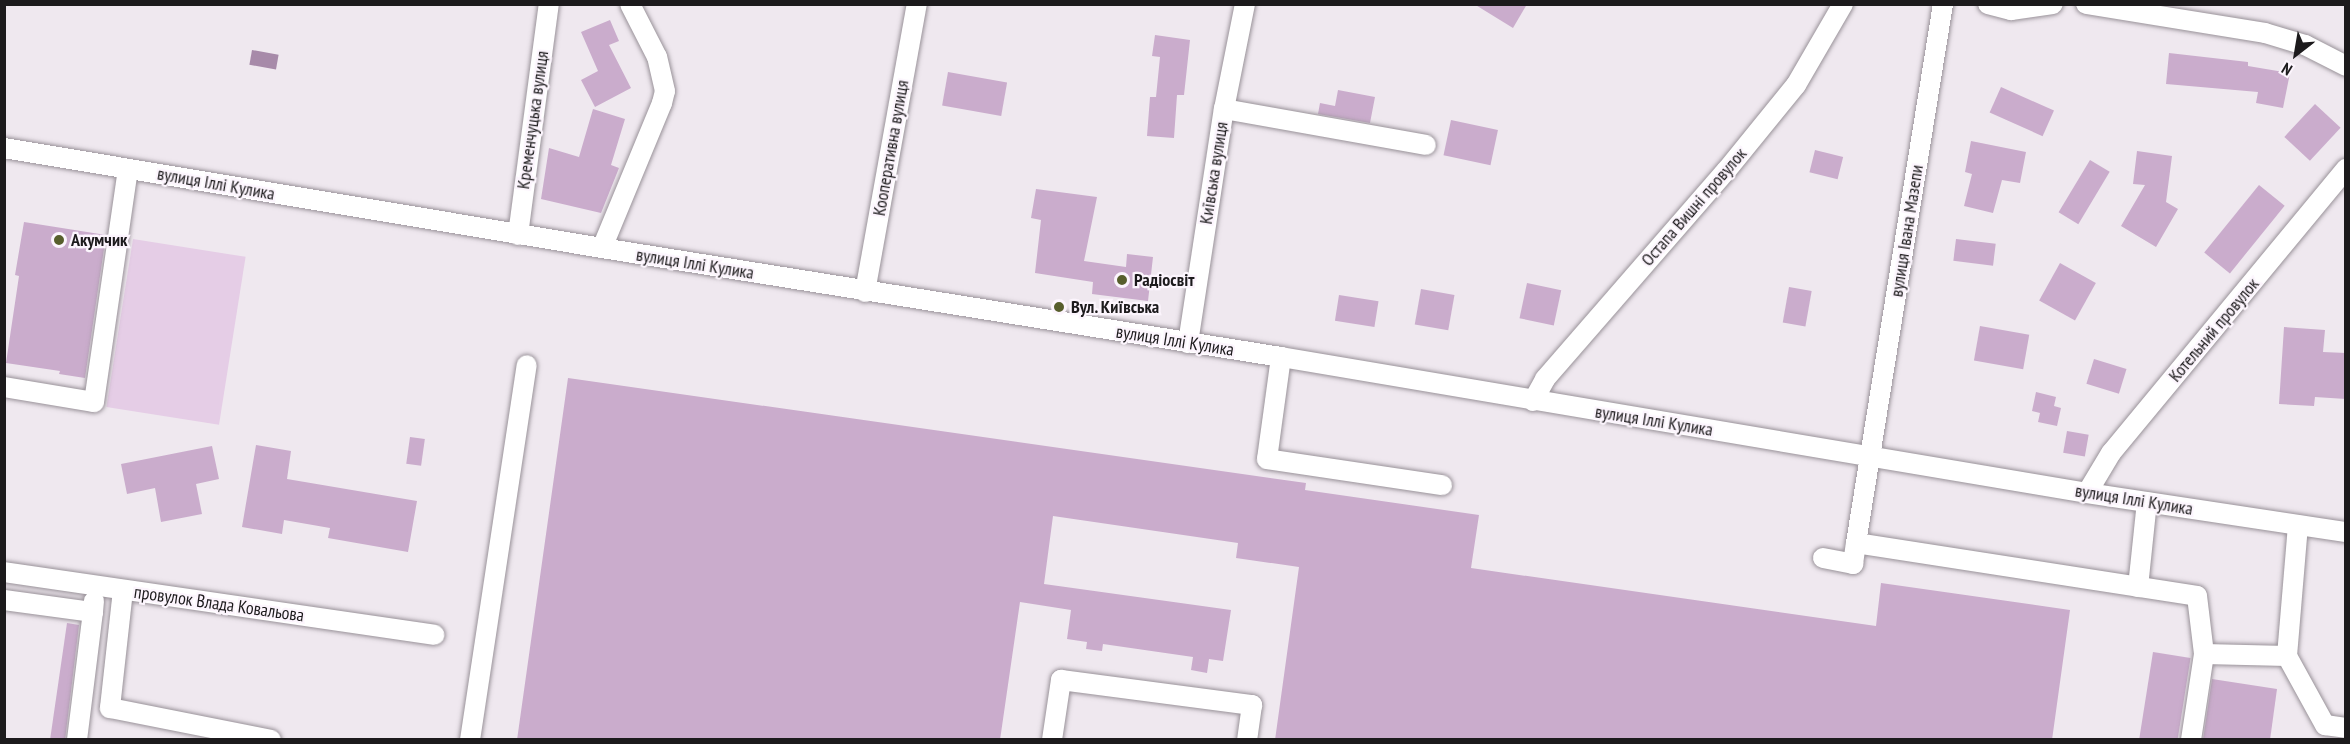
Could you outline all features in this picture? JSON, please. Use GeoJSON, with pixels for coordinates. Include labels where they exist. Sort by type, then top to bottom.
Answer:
{"type":"FeatureCollection","features":[{"type":"Feature","properties":{"kind":"street","name":"Кременчуцька вулиця"},"geometry":{"type":"LineString","coordinates":[[518,235],[549,4]]}},
{"type":"Feature","properties":{"kind":"street"},"geometry":{"type":"LineString","coordinates":[[602,249],[665,91],[657,57],[630,4]]}},
{"type":"Feature","properties":{"kind":"street","name":"Кооперативна вулиця"},"geometry":{"type":"LineString","coordinates":[[866,292],[917,4]]}},
{"type":"Feature","properties":{"kind":"street","name":"Київська вулиця"},"geometry":{"type":"LineString","coordinates":[[1188,343],[1224,109],[1245,4]]}},
{"type":"Feature","properties":{"kind":"street","name":"Остапа Вишні провулок"},"geometry":{"type":"LineString","coordinates":[[1533,401],[1545,379],[1726,171],[1796,85],[1843,4]]}},
{"type":"Feature","properties":{"kind":"street","name":"вулиця Івана Мазепи"},"geometry":{"type":"LineString","coordinates":[[1856,543],[1943,4]]}},
{"type":"Feature","properties":{"kind":"street"},"geometry":{"type":"LineString","coordinates":[[1988,4],[2011,10],[2053,4]]}},
{"type":"Feature","properties":{"kind":"street"},"geometry":{"type":"LineString","coordinates":[[2086,4],[2265,33],[2305,45],[2346,66]]}},
{"type":"Feature","properties":{"kind":"street"},"geometry":{"type":"LineString","coordinates":[[1224,109],[1426,145]]}},
{"type":"Feature","properties":{"kind":"street","name":"вулиця Іллі Кулика"},"geometry":{"type":"LineString","coordinates":[[4,148],[602,249],[1281,357],[2087,493],[2346,532]]}},
{"type":"Feature","properties":{"kind":"street"},"geometry":{"type":"LineString","coordinates":[[4,387],[94,402],[128,169]]}},
{"type":"Feature","properties":{"kind":"street","name":"Котельний провулок"},"geometry":{"type":"LineString","coordinates":[[2087,493],[2111,453],[2346,169]]}},
{"type":"Feature","properties":{"kind":"street"},"geometry":{"type":"LineString","coordinates":[[1281,357],[1267,459],[1442,485]]}},
{"type":"Feature","properties":{"kind":"street"},"geometry":{"type":"LineString","coordinates":[[470,740],[527,364]]}},
{"type":"Feature","properties":{"kind":"street"},"geometry":{"type":"LineString","coordinates":[[2138,587],[2147,502]]}},
{"type":"Feature","properties":{"kind":"street"},"geometry":{"type":"LineString","coordinates":[[2298,525],[2287,656],[2325,725],[2346,729]]}},
{"type":"Feature","properties":{"kind":"street"},"geometry":{"type":"LineString","coordinates":[[1823,558],[1853,564],[1856,543],[2198,596],[2204,654],[2191,740]]}},
{"type":"Feature","properties":{"kind":"street","name":"провулок Влада Ковальова"},"geometry":{"type":"LineString","coordinates":[[4,572],[434,635]]}},
{"type":"Feature","properties":{"kind":"street"},"geometry":{"type":"LineString","coordinates":[[77,740],[94,587]]}},
{"type":"Feature","properties":{"kind":"street"},"geometry":{"type":"LineString","coordinates":[[123,590],[110,708],[271,740]]}},
{"type":"Feature","properties":{"kind":"street"},"geometry":{"type":"LineString","coordinates":[[4,600],[93,612]]}},
{"type":"Feature","properties":{"kind":"street"},"geometry":{"type":"LineString","coordinates":[[2204,654],[2287,656]]}},
{"type":"Feature","properties":{"kind":"street"},"geometry":{"type":"LineString","coordinates":[[1052,740],[1061,680],[1252,705],[1247,740]]}},
{"type":"Feature","properties":{"kind":"shaded area"},"geometry":{"type":"Polygon","coordinates":[[[252,50],[279,55],[276,69],[249,65],[252,50]]]}},
{"type":"Feature","properties":{"kind":"shaded area"},"geometry":{"type":"Polygon","coordinates":[[[133,239],[246,257],[219,425],[106,407],[133,239]]]}},
{"type":"Feature","properties":{"kind":"building"},"geometry":{"type":"Polygon","coordinates":[[[1474,4],[1527,4],[1513,28],[1474,4]]]}},
{"type":"Feature","properties":{"kind":"building"},"geometry":{"type":"Polygon","coordinates":[[[610,20],[619,41],[609,45],[631,88],[595,107],[581,80],[598,71],[581,32],[610,20]]]}},
{"type":"Feature","properties":{"kind":"building"},"geometry":{"type":"Polygon","coordinates":[[[1155,35],[1190,40],[1184,95],[1177,95],[1174,138],[1147,136],[1150,97],[1156,97],[1160,57],[1152,56],[1155,35]]]}},
{"type":"Feature","properties":{"kind":"building"},"geometry":{"type":"Polygon","coordinates":[[[2169,53],[2248,62],[2248,66],[2290,73],[2283,108],[2256,103],[2258,92],[2166,84],[2169,53]]]}},
{"type":"Feature","properties":{"kind":"building"},"geometry":{"type":"Polygon","coordinates":[[[948,72],[1007,82],[1001,116],[942,105],[948,72]]]}},
{"type":"Feature","properties":{"kind":"building"},"geometry":{"type":"Polygon","coordinates":[[[2001,87],[2054,111],[2043,136],[1990,113],[2001,87]]]}},
{"type":"Feature","properties":{"kind":"building"},"geometry":{"type":"Polygon","coordinates":[[[1338,90],[1375,97],[1370,123],[1318,114],[1320,103],[1335,106],[1338,90]]]}},
{"type":"Feature","properties":{"kind":"building"},"geometry":{"type":"Polygon","coordinates":[[[2315,104],[2341,128],[2310,161],[2284,137],[2315,104]]]}},
{"type":"Feature","properties":{"kind":"building"},"geometry":{"type":"Polygon","coordinates":[[[593,109],[625,119],[611,165],[619,168],[601,213],[541,199],[549,148],[579,157],[593,109]]]}},
{"type":"Feature","properties":{"kind":"building"},"geometry":{"type":"Polygon","coordinates":[[[1451,120],[1498,130],[1490,165],[1444,155],[1451,120]]]}},
{"type":"Feature","properties":{"kind":"building"},"geometry":{"type":"Polygon","coordinates":[[[1971,141],[2026,152],[2020,183],[2002,180],[1993,213],[1964,206],[1972,174],[1965,172],[1971,141]]]}},
{"type":"Feature","properties":{"kind":"building"},"geometry":{"type":"Polygon","coordinates":[[[1815,150],[1843,157],[1838,179],[1809,172],[1815,150]]]}},
{"type":"Feature","properties":{"kind":"building"},"geometry":{"type":"Polygon","coordinates":[[[2137,151],[2172,156],[2166,202],[2178,209],[2156,247],[2121,226],[2145,185],[2133,184],[2137,151]]]}},
{"type":"Feature","properties":{"kind":"building"},"geometry":{"type":"Polygon","coordinates":[[[2090,160],[2110,172],[2078,224],[2059,212],[2090,160]]]}},
{"type":"Feature","properties":{"kind":"building"},"geometry":{"type":"Polygon","coordinates":[[[2259,185],[2285,206],[2230,273],[2204,253],[2259,185]]]}},
{"type":"Feature","properties":{"kind":"building"},"geometry":{"type":"Polygon","coordinates":[[[1036,189],[1097,197],[1084,261],[1126,267],[1127,254],[1153,257],[1148,301],[1092,294],[1093,282],[1035,273],[1041,220],[1031,218],[1036,189]]]}},
{"type":"Feature","properties":{"kind":"building"},"geometry":{"type":"Polygon","coordinates":[[[24,222],[106,235],[85,378],[59,374],[60,371],[6,363],[19,276],[15,275],[24,222]]]}},
{"type":"Feature","properties":{"kind":"building"},"geometry":{"type":"Polygon","coordinates":[[[1956,239],[1996,244],[1993,266],[1953,261],[1956,239]]]}},
{"type":"Feature","properties":{"kind":"building"},"geometry":{"type":"Polygon","coordinates":[[[2060,263],[2096,283],[2075,320],[2039,301],[2060,263]]]}},
{"type":"Feature","properties":{"kind":"building"},"geometry":{"type":"Polygon","coordinates":[[[1527,283],[1561,290],[1554,325],[1520,318],[1527,283]]]}},
{"type":"Feature","properties":{"kind":"building"},"geometry":{"type":"Polygon","coordinates":[[[1789,287],[1812,291],[1805,326],[1783,322],[1789,287]]]}},
{"type":"Feature","properties":{"kind":"building"},"geometry":{"type":"Polygon","coordinates":[[[1421,289],[1454,295],[1448,330],[1415,324],[1421,289]]]}},
{"type":"Feature","properties":{"kind":"building"},"geometry":{"type":"Polygon","coordinates":[[[1339,295],[1379,301],[1374,327],[1335,321],[1339,295]]]}},
{"type":"Feature","properties":{"kind":"building"},"geometry":{"type":"Polygon","coordinates":[[[1980,326],[2029,335],[2023,369],[1974,360],[1980,326]]]}},
{"type":"Feature","properties":{"kind":"building"},"geometry":{"type":"Polygon","coordinates":[[[2284,327],[2325,330],[2323,352],[2346,353],[2346,399],[2315,397],[2314,406],[2279,404],[2284,327]]]}},
{"type":"Feature","properties":{"kind":"building"},"geometry":{"type":"Polygon","coordinates":[[[2094,359],[2127,369],[2119,394],[2086,384],[2094,359]]]}},
{"type":"Feature","properties":{"kind":"building"},"geometry":{"type":"Polygon","coordinates":[[[568,378],[1306,483],[1305,490],[1479,515],[1471,568],[1876,626],[1881,583],[2070,610],[2052,740],[1275,740],[1299,567],[1236,558],[1238,543],[1053,516],[1044,584],[1231,610],[1223,661],[1209,659],[1207,673],[1191,670],[1193,657],[1103,644],[1102,651],[1086,649],[1087,642],[1067,639],[1071,610],[1020,602],[1000,740],[517,740],[568,378]]]}},
{"type":"Feature","properties":{"kind":"building"},"geometry":{"type":"Polygon","coordinates":[[[2036,392],[2056,397],[2054,406],[2061,408],[2057,426],[2038,422],[2040,413],[2032,411],[2036,392]]]}},
{"type":"Feature","properties":{"kind":"building"},"geometry":{"type":"Polygon","coordinates":[[[2067,431],[2089,435],[2085,456],[2063,453],[2067,431]]]}},
{"type":"Feature","properties":{"kind":"building"},"geometry":{"type":"Polygon","coordinates":[[[410,437],[425,439],[421,466],[406,464],[410,437]]]}},
{"type":"Feature","properties":{"kind":"building"},"geometry":{"type":"Polygon","coordinates":[[[256,445],[291,451],[287,479],[417,501],[408,552],[328,538],[330,528],[284,520],[282,534],[242,527],[256,445]]]}},
{"type":"Feature","properties":{"kind":"building"},"geometry":{"type":"Polygon","coordinates":[[[212,446],[219,479],[196,484],[202,514],[161,522],[155,488],[127,494],[121,464],[212,446]]]}},
{"type":"Feature","properties":{"kind":"building"},"geometry":{"type":"Polygon","coordinates":[[[67,623],[79,625],[65,740],[50,740],[67,623]]]}},
{"type":"Feature","properties":{"kind":"building"},"geometry":{"type":"Polygon","coordinates":[[[2153,652],[2191,658],[2178,740],[2139,740],[2153,652]]]}},
{"type":"Feature","properties":{"kind":"building"},"geometry":{"type":"Polygon","coordinates":[[[2212,679],[2277,689],[2270,740],[2203,740],[2212,679]]]}},
{"type":"Feature","properties":{"kind":"place","name":"Акумчик"},"geometry":{"type":"Point","coordinates":[59,240]}},
{"type":"Feature","properties":{"kind":"place","name":"Радіосвіт"},"geometry":{"type":"Point","coordinates":[1122,280]}},
{"type":"Feature","properties":{"kind":"place","name":"Вул. Київська"},"geometry":{"type":"Point","coordinates":[1059,307]}}]}
